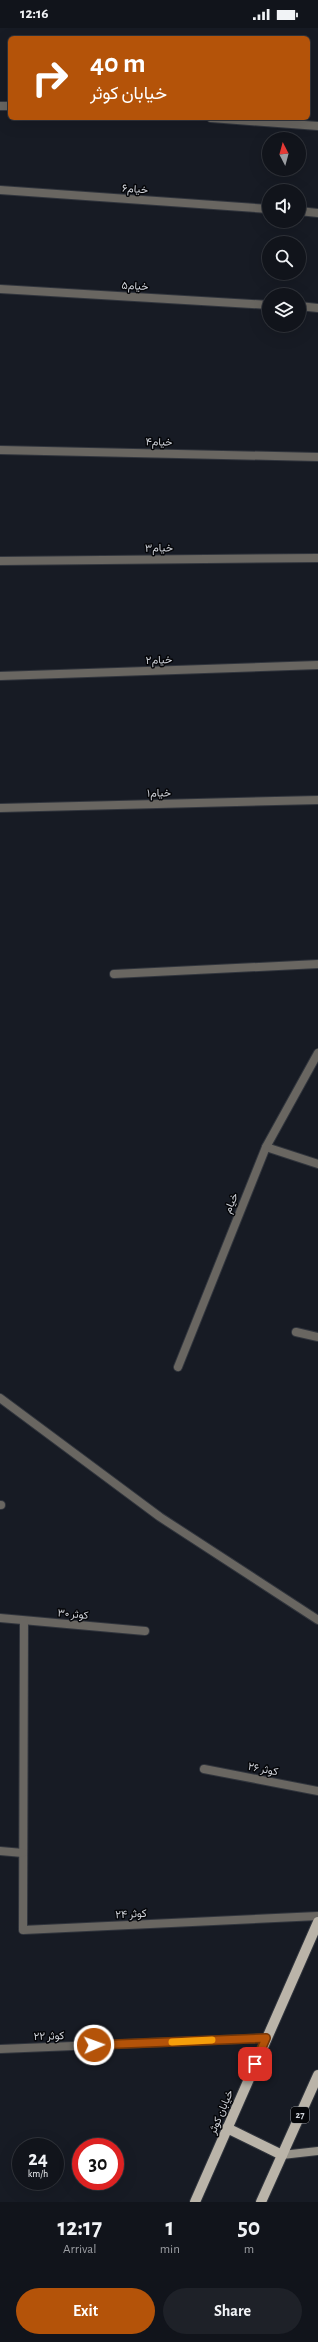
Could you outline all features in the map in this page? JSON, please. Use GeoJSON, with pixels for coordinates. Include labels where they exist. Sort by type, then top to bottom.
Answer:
{"type":"FeatureCollection","features":[{"type":"Feature","properties":{"kind":"main road","name":"خیابان کوثر"},"geometry":{"type":"LineString","coordinates":[[195,2202],[318,1922]]}},
{"type":"Feature","properties":{"kind":"main road","name":"27"},"geometry":{"type":"LineString","coordinates":[[261,2202],[318,2075]]}},
{"type":"Feature","properties":{"kind":"main road"},"geometry":{"type":"LineString","coordinates":[[227,2128],[282,2155]]}},
{"type":"Feature","properties":{"kind":"street"},"geometry":{"type":"LineString","coordinates":[[238,120],[318,126]]}},
{"type":"Feature","properties":{"kind":"street","name":"خیام۶"},"geometry":{"type":"LineString","coordinates":[[0,190],[262,209]]}},
{"type":"Feature","properties":{"kind":"street"},"geometry":{"type":"LineString","coordinates":[[306,212],[318,213]]}},
{"type":"Feature","properties":{"kind":"street","name":"خیام۵"},"geometry":{"type":"LineString","coordinates":[[0,289],[262,305]]}},
{"type":"Feature","properties":{"kind":"street"},"geometry":{"type":"LineString","coordinates":[[306,307],[318,308]]}},
{"type":"Feature","properties":{"kind":"street","name":"خیام۴"},"geometry":{"type":"LineString","coordinates":[[0,450],[318,457]]}},
{"type":"Feature","properties":{"kind":"street","name":"خیام۳"},"geometry":{"type":"LineString","coordinates":[[0,561],[318,558]]}},
{"type":"Feature","properties":{"kind":"street","name":"خیام۲"},"geometry":{"type":"LineString","coordinates":[[0,676],[318,665]]}},
{"type":"Feature","properties":{"kind":"street","name":"خیام۱"},"geometry":{"type":"LineString","coordinates":[[0,808],[318,800]]}},
{"type":"Feature","properties":{"kind":"street"},"geometry":{"type":"LineString","coordinates":[[114,974],[318,964]]}},
{"type":"Feature","properties":{"kind":"street","name":"خیام"},"geometry":{"type":"LineString","coordinates":[[178,1367],[266,1146],[318,1053]]}},
{"type":"Feature","properties":{"kind":"street"},"geometry":{"type":"LineString","coordinates":[[266,1146],[318,1164]]}},
{"type":"Feature","properties":{"kind":"street"},"geometry":{"type":"LineString","coordinates":[[296,1332],[318,1337]]}},
{"type":"Feature","properties":{"kind":"street"},"geometry":{"type":"LineString","coordinates":[[0,1398],[160,1517],[318,1620]]}},
{"type":"Feature","properties":{"kind":"street","name":"کوثر ۳۰"},"geometry":{"type":"LineString","coordinates":[[0,1618],[145,1630]]}},
{"type":"Feature","properties":{"kind":"street","name":"کوثر ۲۴"},"geometry":{"type":"LineString","coordinates":[[24,1621],[23,1930],[318,1916]]}},
{"type":"Feature","properties":{"kind":"street","name":"کوثر ۲۶"},"geometry":{"type":"LineString","coordinates":[[204,1769],[318,1791]]}},
{"type":"Feature","properties":{"kind":"street"},"geometry":{"type":"LineString","coordinates":[[0,1851],[23,1853]]}},
{"type":"Feature","properties":{"kind":"street","name":"کوثر ۲۲"},"geometry":{"type":"LineString","coordinates":[[0,2049],[266,2038]]}},
{"type":"Feature","properties":{"kind":"street"},"geometry":{"type":"LineString","coordinates":[[282,2155],[318,2151]]}},
{"type":"Feature","properties":{"kind":"slow traffic"},"geometry":{"type":"LineString","coordinates":[[172,2042],[212,2040]]}},
{"type":"Feature","properties":{"kind":"route"},"geometry":{"type":"LineString","coordinates":[[94,2045],[266,2038],[255,2064]]}}]}
